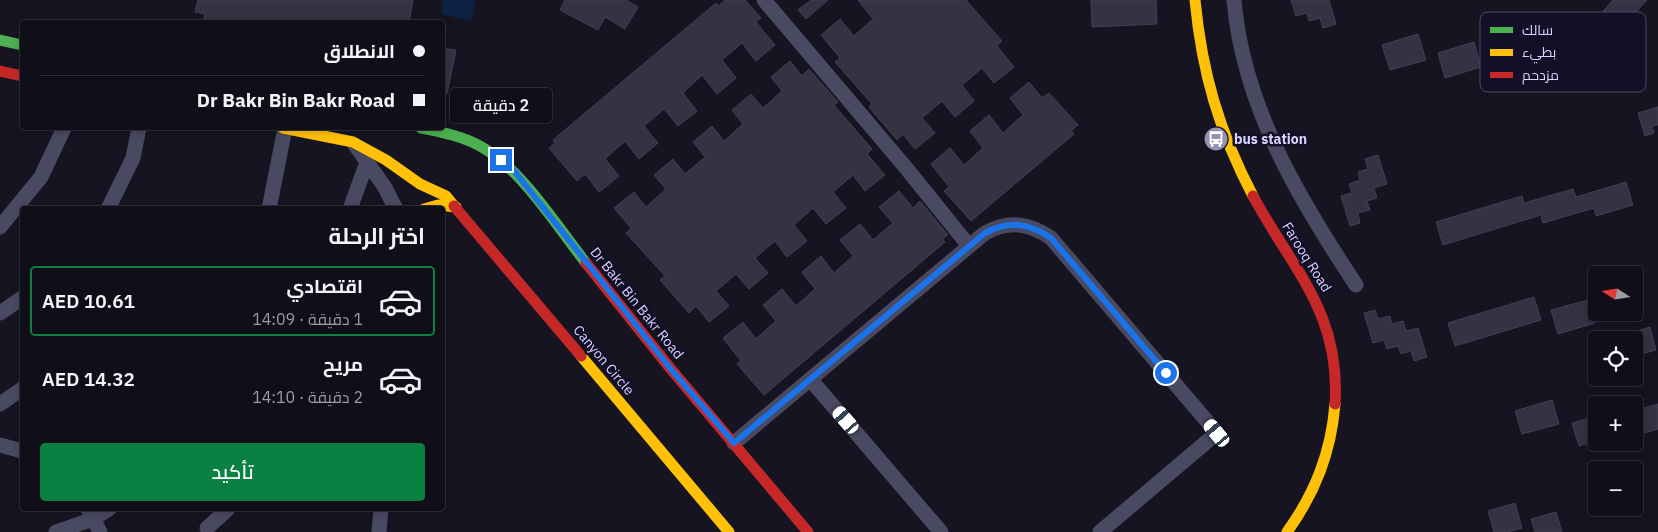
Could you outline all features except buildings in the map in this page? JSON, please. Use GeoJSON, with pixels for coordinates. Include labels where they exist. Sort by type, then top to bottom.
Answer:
{"type":"FeatureCollection","features":[{"type":"Feature","properties":{"kind":"street"},"geometry":{"type":"LineString","coordinates":[[764,0],[969,246]]}},
{"type":"Feature","properties":{"kind":"street","name":"Farooq Road"},"geometry":{"type":"LineString","coordinates":[[1195,0],[1205,69],[1214,106],[1227,142],[1264,217],[1318,304],[1326,324],[1332,351],[1335,370],[1333,430],[1320,474],[1307,501],[1287,532]]}},
{"type":"Feature","properties":{"kind":"street"},"geometry":{"type":"LineString","coordinates":[[1234,0],[1237,36],[1247,76],[1266,125],[1311,217],[1356,285]]}},
{"type":"Feature","properties":{"kind":"street"},"geometry":{"type":"LineString","coordinates":[[0,40],[20,45]]}},
{"type":"Feature","properties":{"kind":"street"},"geometry":{"type":"LineString","coordinates":[[0,71],[20,76]]}},
{"type":"Feature","properties":{"kind":"street"},"geometry":{"type":"LineString","coordinates":[[0,227],[41,177],[63,130]]}},
{"type":"Feature","properties":{"kind":"street"},"geometry":{"type":"LineString","coordinates":[[109,206],[132,158],[139,130]]}},
{"type":"Feature","properties":{"kind":"street"},"geometry":{"type":"LineString","coordinates":[[270,206],[284,130]]}},
{"type":"Feature","properties":{"kind":"street","name":"Canyon Circle"},"geometry":{"type":"LineString","coordinates":[[294,130],[353,142],[425,186],[446,196],[729,532]]}},
{"type":"Feature","properties":{"kind":"street","name":"Dr Bakr Bin Bakr Road"},"geometry":{"type":"LineString","coordinates":[[429,130],[470,140],[490,150],[512,168],[664,361],[808,532]]}},
{"type":"Feature","properties":{"kind":"street"},"geometry":{"type":"LineString","coordinates":[[353,142],[394,206]]}},
{"type":"Feature","properties":{"kind":"street"},"geometry":{"type":"LineString","coordinates":[[351,206],[367,162]]}},
{"type":"Feature","properties":{"kind":"street"},"geometry":{"type":"LineString","coordinates":[[418,206],[425,186]]}},
{"type":"Feature","properties":{"kind":"street"},"geometry":{"type":"LineString","coordinates":[[434,206],[456,207]]}},
{"type":"Feature","properties":{"kind":"street"},"geometry":{"type":"LineString","coordinates":[[734,443],[985,233],[998,226],[1010,224],[1039,229],[1051,238],[1217,433],[1100,532]]}},
{"type":"Feature","properties":{"kind":"street"},"geometry":{"type":"LineString","coordinates":[[0,313],[20,299]]}},
{"type":"Feature","properties":{"kind":"street"},"geometry":{"type":"LineString","coordinates":[[810,379],[941,532]]}},
{"type":"Feature","properties":{"kind":"street"},"geometry":{"type":"LineString","coordinates":[[0,404],[20,390]]}},
{"type":"Feature","properties":{"kind":"street"},"geometry":{"type":"LineString","coordinates":[[0,445],[20,450]]}},
{"type":"Feature","properties":{"kind":"street"},"geometry":{"type":"LineString","coordinates":[[56,532],[94,520],[107,511]]}},
{"type":"Feature","properties":{"kind":"street"},"geometry":{"type":"LineString","coordinates":[[208,531],[226,511]]}},
{"type":"Feature","properties":{"kind":"street"},"geometry":{"type":"LineString","coordinates":[[379,532],[381,511]]}},
{"type":"Feature","properties":{"kind":"water"},"geometry":{"type":"Polygon","coordinates":[[[444,0],[475,0],[471,21],[441,14],[444,0]]]}},
{"type":"Feature","properties":{"kind":"traffic: fast"},"geometry":{"type":"LineString","coordinates":[[0,40],[20,45]]}},
{"type":"Feature","properties":{"kind":"traffic: fast"},"geometry":{"type":"LineString","coordinates":[[430,130],[466,140],[480,146],[495,156],[538,199],[586,263]]}},
{"type":"Feature","properties":{"kind":"traffic: slow"},"geometry":{"type":"LineString","coordinates":[[1195,0],[1202,52],[1214,101],[1231,148],[1253,196]]}},
{"type":"Feature","properties":{"kind":"traffic: slow"},"geometry":{"type":"LineString","coordinates":[[293,130],[353,142],[386,160],[420,184],[446,196],[454,206]]}},
{"type":"Feature","properties":{"kind":"traffic: slow"},"geometry":{"type":"LineString","coordinates":[[434,206],[456,207]]}},
{"type":"Feature","properties":{"kind":"traffic: slow"},"geometry":{"type":"LineString","coordinates":[[581,356],[729,532]]}},
{"type":"Feature","properties":{"kind":"traffic: slow"},"geometry":{"type":"LineString","coordinates":[[1287,532],[1306,502],[1320,472],[1330,439],[1335,404]]}},
{"type":"Feature","properties":{"kind":"traffic: jam"},"geometry":{"type":"LineString","coordinates":[[0,71],[20,76]]}},
{"type":"Feature","properties":{"kind":"traffic: jam"},"geometry":{"type":"LineString","coordinates":[[1253,196],[1298,270],[1322,318],[1330,344],[1335,372],[1335,404]]}},
{"type":"Feature","properties":{"kind":"traffic: jam"},"geometry":{"type":"LineString","coordinates":[[454,206],[581,356]]}},
{"type":"Feature","properties":{"kind":"traffic: jam"},"geometry":{"type":"LineString","coordinates":[[586,263],[670,368],[808,532]]}},
{"type":"Feature","properties":{"kind":"place","name":"bus station"},"geometry":{"type":"Point","coordinates":[1216,139]}},
{"type":"Feature","properties":{"kind":"route"},"geometry":{"type":"LineString","coordinates":[[501,160],[512,168],[670,368],[734,443],[985,233],[998,226],[1010,224],[1025,225],[1039,229],[1051,238],[1166,373]]}}]}
